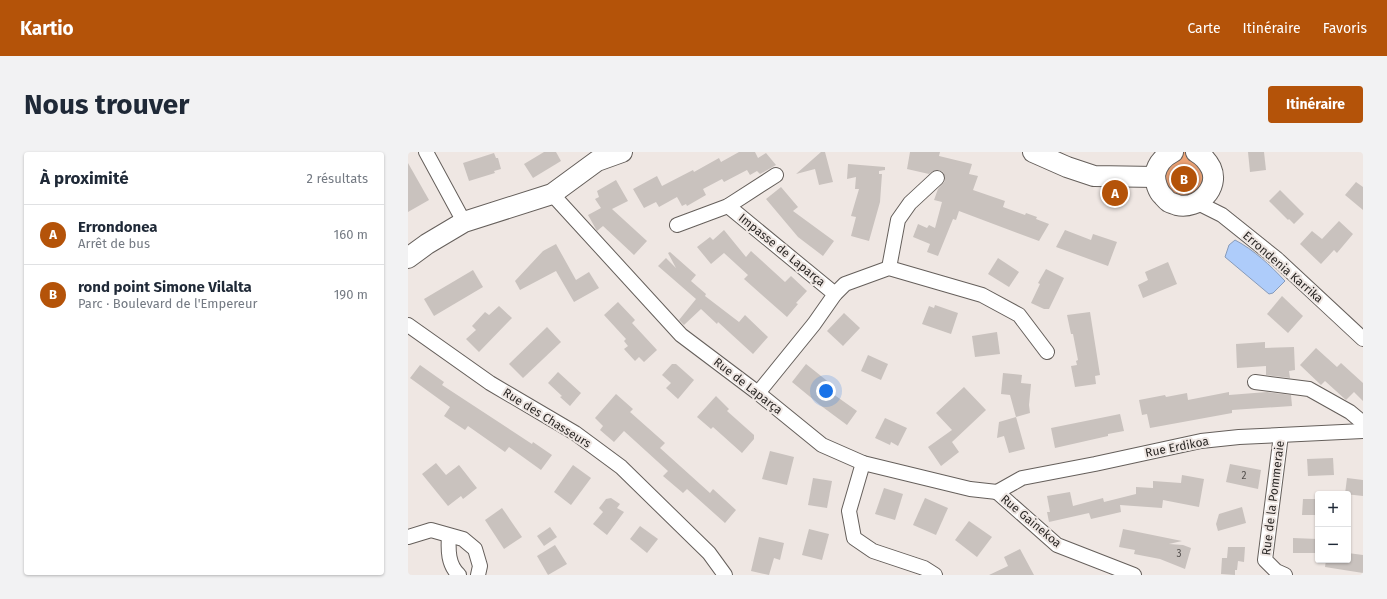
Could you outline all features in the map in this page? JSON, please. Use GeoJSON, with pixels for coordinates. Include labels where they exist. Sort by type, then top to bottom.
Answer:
{"type":"FeatureCollection","features":[{"type":"Feature","properties":{"kind":"main road"},"geometry":{"type":"LineString","coordinates":[[408,258],[427,244],[464,222],[552,194],[597,161],[622,152]]}},
{"type":"Feature","properties":{"kind":"main road"},"geometry":{"type":"LineString","coordinates":[[1033,152],[1067,167],[1094,176],[1155,177]]}},
{"type":"Feature","properties":{"kind":"main road"},"geometry":{"type":"LineString","coordinates":[[1173,152],[1166,155],[1158,165],[1155,177],[1159,192],[1169,202],[1184,206],[1198,202],[1208,194],[1212,182],[1211,169],[1205,158],[1196,152]]}},
{"type":"Feature","properties":{"kind":"street"},"geometry":{"type":"LineString","coordinates":[[426,152],[464,222]]}},
{"type":"Feature","properties":{"kind":"street"},"geometry":{"type":"LineString","coordinates":[[677,225],[728,206],[776,175]]}},
{"type":"Feature","properties":{"kind":"street"},"geometry":{"type":"LineString","coordinates":[[937,178],[910,204],[898,220],[889,268],[982,295],[1019,315],[1047,352]]}},
{"type":"Feature","properties":{"kind":"street","name":"Rue de Laparça"},"geometry":{"type":"LineString","coordinates":[[552,194],[681,335],[758,393],[822,445],[863,463],[970,490],[996,492]]}},
{"type":"Feature","properties":{"kind":"street","name":"Errondenia Karrika"},"geometry":{"type":"LineString","coordinates":[[1198,202],[1222,215],[1277,259],[1363,339]]}},
{"type":"Feature","properties":{"kind":"street","name":"Impasse de Laparça"},"geometry":{"type":"LineString","coordinates":[[728,206],[835,294]]}},
{"type":"Feature","properties":{"kind":"street","name":"Impasse de Laparça"},"geometry":{"type":"LineString","coordinates":[[758,393],[814,324],[835,294],[845,284],[889,268]]}},
{"type":"Feature","properties":{"kind":"street","name":"Rue des Chasseurs"},"geometry":{"type":"LineString","coordinates":[[408,324],[490,383],[575,433],[622,468],[709,553],[725,575]]}},
{"type":"Feature","properties":{"kind":"street"},"geometry":{"type":"LineString","coordinates":[[1255,382],[1309,389],[1350,412],[1363,423]]}},
{"type":"Feature","properties":{"kind":"street","name":"Rue Erdikoa"},"geometry":{"type":"LineString","coordinates":[[996,492],[1022,478],[1201,441],[1239,437],[1363,431]]}},
{"type":"Feature","properties":{"kind":"street","name":"Rue de la Pommeraie"},"geometry":{"type":"LineString","coordinates":[[1281,435],[1265,560],[1276,572],[1285,575]]}},
{"type":"Feature","properties":{"kind":"street"},"geometry":{"type":"LineString","coordinates":[[863,463],[849,510],[854,538],[873,551],[924,568],[935,575]]}},
{"type":"Feature","properties":{"kind":"street","name":"Rue Gainekoa"},"geometry":{"type":"LineString","coordinates":[[996,492],[1058,545],[1134,575]]}},
{"type":"Feature","properties":{"kind":"street"},"geometry":{"type":"LineString","coordinates":[[408,537],[431,530],[462,539],[475,549],[480,566],[478,575]]}},
{"type":"Feature","properties":{"kind":"street"},"geometry":{"type":"LineString","coordinates":[[449,536],[448,552],[453,570],[459,575]]}},
{"type":"Feature","properties":{"kind":"shaded area"},"geometry":{"type":"Polygon","coordinates":[[[1173,152],[1196,152],[1208,194],[1169,203],[1158,165],[1173,152]]]}},
{"type":"Feature","properties":{"kind":"water"},"geometry":{"type":"Polygon","coordinates":[[[1235,240],[1262,258],[1285,281],[1273,293],[1269,294],[1225,257],[1229,245],[1235,240]]]}},
{"type":"Feature","properties":{"kind":"building"},"geometry":{"type":"Polygon","coordinates":[[[544,152],[556,152],[561,161],[533,178],[524,164],[544,152]]]}},
{"type":"Feature","properties":{"kind":"building"},"geometry":{"type":"Polygon","coordinates":[[[739,152],[755,152],[758,158],[766,153],[776,165],[760,174],[757,171],[750,175],[747,170],[724,182],[722,179],[703,189],[706,195],[687,206],[686,204],[682,206],[677,197],[659,207],[656,202],[644,208],[633,189],[657,176],[662,186],[693,170],[694,172],[719,158],[721,162],[739,152]]]}},
{"type":"Feature","properties":{"kind":"building"},"geometry":{"type":"Polygon","coordinates":[[[821,152],[825,152],[833,182],[819,185],[815,169],[796,174],[821,152]]]}},
{"type":"Feature","properties":{"kind":"building"},"geometry":{"type":"Polygon","coordinates":[[[910,152],[940,152],[939,156],[972,164],[969,174],[978,176],[973,190],[1005,201],[1003,207],[1025,215],[1026,213],[1037,217],[1036,219],[1049,224],[1039,241],[959,211],[956,220],[953,219],[938,256],[927,252],[930,244],[913,237],[918,224],[927,228],[929,225],[935,228],[942,202],[934,200],[938,189],[945,181],[945,177],[943,172],[939,170],[935,170],[929,174],[907,169],[910,152]]]}},
{"type":"Feature","properties":{"kind":"building"},"geometry":{"type":"Polygon","coordinates":[[[1248,152],[1264,152],[1266,170],[1250,172],[1248,152]]]}},
{"type":"Feature","properties":{"kind":"building"},"geometry":{"type":"Polygon","coordinates":[[[494,153],[496,158],[498,158],[501,169],[494,171],[495,173],[469,181],[463,163],[494,153]]]}},
{"type":"Feature","properties":{"kind":"building"},"geometry":{"type":"Polygon","coordinates":[[[408,163],[429,200],[408,212],[408,163]]]}},
{"type":"Feature","properties":{"kind":"building"},"geometry":{"type":"Polygon","coordinates":[[[848,164],[885,167],[885,170],[879,171],[879,174],[882,174],[880,202],[869,241],[851,236],[856,217],[851,216],[859,189],[855,189],[856,177],[847,179],[848,164]]]}},
{"type":"Feature","properties":{"kind":"building"},"geometry":{"type":"Polygon","coordinates":[[[616,180],[628,201],[612,209],[647,241],[634,255],[603,226],[597,231],[588,215],[601,208],[595,199],[599,197],[597,191],[616,180]]]}},
{"type":"Feature","properties":{"kind":"building"},"geometry":{"type":"Polygon","coordinates":[[[1356,182],[1363,187],[1363,210],[1345,195],[1356,182]]]}},
{"type":"Feature","properties":{"kind":"building"},"geometry":{"type":"Polygon","coordinates":[[[781,187],[798,207],[793,211],[834,241],[823,256],[798,237],[766,199],[781,187]]]}},
{"type":"Feature","properties":{"kind":"building"},"geometry":{"type":"Polygon","coordinates":[[[1280,190],[1304,214],[1294,224],[1269,201],[1280,190]]]}},
{"type":"Feature","properties":{"kind":"building"},"geometry":{"type":"Polygon","coordinates":[[[1339,221],[1353,234],[1337,253],[1334,250],[1321,264],[1300,244],[1312,231],[1322,239],[1339,221]]]}},
{"type":"Feature","properties":{"kind":"building"},"geometry":{"type":"Polygon","coordinates":[[[724,230],[746,257],[751,251],[785,282],[791,276],[807,291],[796,303],[798,304],[787,317],[744,279],[748,275],[724,253],[711,264],[697,247],[710,237],[713,240],[724,230]]]}},
{"type":"Feature","properties":{"kind":"building"},"geometry":{"type":"Polygon","coordinates":[[[1065,230],[1091,240],[1093,234],[1117,242],[1108,266],[1056,247],[1065,230]]]}},
{"type":"Feature","properties":{"kind":"building"},"geometry":{"type":"Polygon","coordinates":[[[556,244],[576,280],[589,272],[599,288],[574,302],[556,271],[520,290],[515,281],[543,251],[556,244]]]}},
{"type":"Feature","properties":{"kind":"building"},"geometry":{"type":"Polygon","coordinates":[[[670,252],[696,275],[691,281],[706,294],[705,296],[739,322],[745,315],[768,337],[753,354],[718,322],[717,324],[701,309],[684,325],[679,320],[696,299],[658,266],[666,258],[676,268],[668,253],[670,252]]]}},
{"type":"Feature","properties":{"kind":"building"},"geometry":{"type":"Polygon","coordinates":[[[998,258],[1019,272],[1009,287],[988,274],[998,258]]]}},
{"type":"Feature","properties":{"kind":"building"},"geometry":{"type":"Polygon","coordinates":[[[1168,262],[1177,284],[1143,298],[1138,285],[1148,280],[1145,272],[1168,262]]]}},
{"type":"Feature","properties":{"kind":"building"},"geometry":{"type":"Polygon","coordinates":[[[1046,269],[1064,278],[1049,309],[1044,309],[1031,303],[1040,284],[1038,283],[1046,269]]]}},
{"type":"Feature","properties":{"kind":"building"},"geometry":{"type":"Polygon","coordinates":[[[473,270],[483,287],[434,316],[424,299],[473,270]]]}},
{"type":"Feature","properties":{"kind":"building"},"geometry":{"type":"Polygon","coordinates":[[[1282,296],[1303,316],[1288,333],[1267,314],[1282,296]]]}},
{"type":"Feature","properties":{"kind":"building"},"geometry":{"type":"Polygon","coordinates":[[[618,302],[635,320],[632,323],[657,350],[644,362],[639,357],[635,361],[624,349],[628,346],[624,341],[626,339],[604,315],[618,302]]]}},
{"type":"Feature","properties":{"kind":"building"},"geometry":{"type":"Polygon","coordinates":[[[935,305],[958,313],[951,334],[922,324],[929,306],[934,308],[935,305]]]}},
{"type":"Feature","properties":{"kind":"building"},"geometry":{"type":"Polygon","coordinates":[[[499,306],[512,318],[479,352],[466,339],[476,330],[472,326],[485,312],[489,315],[499,306]]]}},
{"type":"Feature","properties":{"kind":"building"},"geometry":{"type":"Polygon","coordinates":[[[1090,312],[1100,375],[1095,376],[1096,384],[1075,387],[1071,366],[1077,365],[1076,361],[1078,360],[1073,334],[1071,334],[1067,315],[1090,312]]]}},
{"type":"Feature","properties":{"kind":"building"},"geometry":{"type":"Polygon","coordinates":[[[844,313],[860,328],[843,346],[827,331],[844,313]]]}},
{"type":"Feature","properties":{"kind":"building"},"geometry":{"type":"Polygon","coordinates":[[[547,327],[561,342],[523,378],[509,364],[547,327]]]}},
{"type":"Feature","properties":{"kind":"building"},"geometry":{"type":"Polygon","coordinates":[[[997,332],[1000,354],[975,357],[972,336],[997,332]]]}},
{"type":"Feature","properties":{"kind":"building"},"geometry":{"type":"Polygon","coordinates":[[[1265,342],[1265,348],[1294,347],[1295,370],[1289,371],[1290,378],[1266,375],[1266,366],[1237,368],[1236,344],[1265,342]]]}},
{"type":"Feature","properties":{"kind":"building"},"geometry":{"type":"Polygon","coordinates":[[[1316,348],[1337,367],[1341,363],[1363,383],[1363,401],[1354,392],[1346,400],[1325,381],[1321,385],[1300,365],[1316,348]]]}},
{"type":"Feature","properties":{"kind":"building"},"geometry":{"type":"Polygon","coordinates":[[[868,355],[888,364],[881,380],[861,371],[868,355]]]}},
{"type":"Feature","properties":{"kind":"building"},"geometry":{"type":"Polygon","coordinates":[[[672,364],[676,364],[694,380],[678,399],[666,388],[671,383],[662,375],[672,364]]]}},
{"type":"Feature","properties":{"kind":"building"},"geometry":{"type":"Polygon","coordinates":[[[806,364],[836,388],[819,384],[857,411],[847,425],[792,382],[806,364]]]}},
{"type":"Feature","properties":{"kind":"building"},"geometry":{"type":"Polygon","coordinates":[[[420,365],[444,382],[442,385],[532,444],[533,442],[552,455],[541,470],[509,447],[505,452],[468,426],[465,430],[444,416],[450,407],[410,378],[420,365]]]}},
{"type":"Feature","properties":{"kind":"building"},"geometry":{"type":"Polygon","coordinates":[[[558,372],[581,393],[570,406],[548,383],[558,372]]]}},
{"type":"Feature","properties":{"kind":"building"},"geometry":{"type":"Polygon","coordinates":[[[1003,373],[1022,375],[1021,383],[1031,384],[1029,405],[1030,413],[1016,417],[1010,395],[1001,394],[1003,373]]]}},
{"type":"Feature","properties":{"kind":"building"},"geometry":{"type":"Polygon","coordinates":[[[964,387],[986,410],[952,442],[959,452],[941,466],[928,447],[952,430],[936,413],[964,387]]]}},
{"type":"Feature","properties":{"kind":"building"},"geometry":{"type":"Polygon","coordinates":[[[1229,392],[1229,395],[1267,392],[1291,395],[1292,406],[1232,410],[1232,413],[1150,428],[1147,414],[1142,415],[1139,400],[1187,393],[1188,400],[1229,392]]]}},
{"type":"Feature","properties":{"kind":"building"},"geometry":{"type":"Polygon","coordinates":[[[616,394],[633,409],[630,412],[665,443],[660,448],[710,493],[713,489],[736,510],[725,523],[687,489],[683,493],[663,476],[668,471],[624,431],[614,442],[600,430],[603,426],[595,418],[616,394]]]}},
{"type":"Feature","properties":{"kind":"building"},"geometry":{"type":"Polygon","coordinates":[[[716,396],[729,409],[727,411],[754,435],[754,439],[742,453],[713,427],[711,429],[697,417],[716,396]]]}},
{"type":"Feature","properties":{"kind":"building"},"geometry":{"type":"Polygon","coordinates":[[[1120,414],[1124,431],[1055,448],[1051,428],[1120,414]]]}},
{"type":"Feature","properties":{"kind":"building"},"geometry":{"type":"Polygon","coordinates":[[[1016,417],[1025,449],[1009,453],[1004,436],[997,438],[999,422],[1016,417]]]}},
{"type":"Feature","properties":{"kind":"building"},"geometry":{"type":"Polygon","coordinates":[[[885,418],[907,428],[898,446],[891,442],[890,445],[875,438],[885,418]]]}},
{"type":"Feature","properties":{"kind":"building"},"geometry":{"type":"Polygon","coordinates":[[[770,451],[794,457],[787,485],[762,479],[770,451]]]}},
{"type":"Feature","properties":{"kind":"building"},"geometry":{"type":"Polygon","coordinates":[[[1333,458],[1334,475],[1308,476],[1307,459],[1333,458]]]}},
{"type":"Feature","properties":{"kind":"building"},"geometry":{"type":"Polygon","coordinates":[[[436,463],[446,475],[459,465],[477,488],[463,499],[461,496],[448,506],[422,474],[436,463]]]}},
{"type":"Feature","properties":{"kind":"building"},"geometry":{"type":"Polygon","coordinates":[[[1230,464],[1261,470],[1258,489],[1226,482],[1230,464]]]}},
{"type":"Feature","properties":{"kind":"building"},"geometry":{"type":"Polygon","coordinates":[[[573,465],[591,478],[571,505],[554,492],[573,465]]]}},
{"type":"Feature","properties":{"kind":"building"},"geometry":{"type":"Polygon","coordinates":[[[1182,475],[1204,479],[1199,507],[1163,500],[1162,508],[1120,505],[1121,512],[1091,519],[1089,513],[1049,522],[1047,512],[1050,512],[1047,496],[1070,492],[1073,506],[1103,498],[1104,502],[1136,494],[1136,487],[1153,488],[1153,481],[1181,483],[1182,475]]]}},
{"type":"Feature","properties":{"kind":"building"},"geometry":{"type":"Polygon","coordinates":[[[813,478],[832,481],[827,508],[808,505],[813,478]]]}},
{"type":"Feature","properties":{"kind":"building"},"geometry":{"type":"Polygon","coordinates":[[[1347,478],[1363,480],[1363,496],[1351,495],[1351,491],[1345,491],[1347,478]]]}},
{"type":"Feature","properties":{"kind":"building"},"geometry":{"type":"Polygon","coordinates":[[[884,488],[903,494],[895,520],[875,514],[884,488]]]}},
{"type":"Feature","properties":{"kind":"building"},"geometry":{"type":"Polygon","coordinates":[[[611,498],[620,504],[617,508],[624,512],[607,535],[593,524],[603,512],[599,508],[606,499],[611,498]]]}},
{"type":"Feature","properties":{"kind":"building"},"geometry":{"type":"Polygon","coordinates":[[[925,498],[948,508],[936,535],[913,525],[925,498]]]}},
{"type":"Feature","properties":{"kind":"building"},"geometry":{"type":"Polygon","coordinates":[[[1303,499],[1315,499],[1315,515],[1302,515],[1303,499]]]}},
{"type":"Feature","properties":{"kind":"building"},"geometry":{"type":"Polygon","coordinates":[[[1242,507],[1246,523],[1218,531],[1216,524],[1219,514],[1242,507]]]}},
{"type":"Feature","properties":{"kind":"building"},"geometry":{"type":"Polygon","coordinates":[[[502,508],[522,537],[504,549],[485,520],[502,508]]]}},
{"type":"Feature","properties":{"kind":"building"},"geometry":{"type":"Polygon","coordinates":[[[969,521],[992,537],[977,557],[955,540],[969,521]]]}},
{"type":"Feature","properties":{"kind":"building"},"geometry":{"type":"Polygon","coordinates":[[[640,526],[658,539],[647,553],[630,539],[640,526]]]}},
{"type":"Feature","properties":{"kind":"building"},"geometry":{"type":"Polygon","coordinates":[[[550,527],[557,537],[544,546],[537,536],[550,527]]]}},
{"type":"Feature","properties":{"kind":"building"},"geometry":{"type":"Polygon","coordinates":[[[809,529],[829,534],[822,560],[802,555],[809,529]]]}},
{"type":"Feature","properties":{"kind":"building"},"geometry":{"type":"Polygon","coordinates":[[[1123,529],[1182,541],[1169,544],[1183,545],[1191,548],[1185,569],[1160,559],[1134,554],[1135,550],[1119,547],[1123,529]]]}},
{"type":"Feature","properties":{"kind":"building"},"geometry":{"type":"Polygon","coordinates":[[[759,537],[784,543],[780,560],[774,558],[769,575],[751,571],[759,537]]]}},
{"type":"Feature","properties":{"kind":"building"},"geometry":{"type":"Polygon","coordinates":[[[1293,538],[1315,539],[1315,553],[1293,553],[1293,538]]]}},
{"type":"Feature","properties":{"kind":"building"},"geometry":{"type":"Polygon","coordinates":[[[555,545],[567,564],[548,575],[537,556],[555,545]]]}},
{"type":"Feature","properties":{"kind":"building"},"geometry":{"type":"Polygon","coordinates":[[[1228,547],[1245,547],[1244,562],[1238,561],[1235,575],[1221,574],[1222,558],[1227,558],[1228,547]]]}},
{"type":"Feature","properties":{"kind":"building"},"geometry":{"type":"Polygon","coordinates":[[[1020,549],[1034,575],[989,575],[1008,566],[1004,557],[1020,549]]]}},
{"type":"Feature","properties":{"kind":"building"},"geometry":{"type":"Polygon","coordinates":[[[1351,553],[1363,555],[1363,573],[1325,567],[1326,563],[1351,563],[1351,553]]]}},
{"type":"Feature","properties":{"kind":"place","name":"rond point Simone Vilalta"},"geometry":{"type":"Point","coordinates":[1184,179]}},
{"type":"Feature","properties":{"kind":"place","name":"Errondonea"},"geometry":{"type":"Point","coordinates":[1115,193]}}]}
